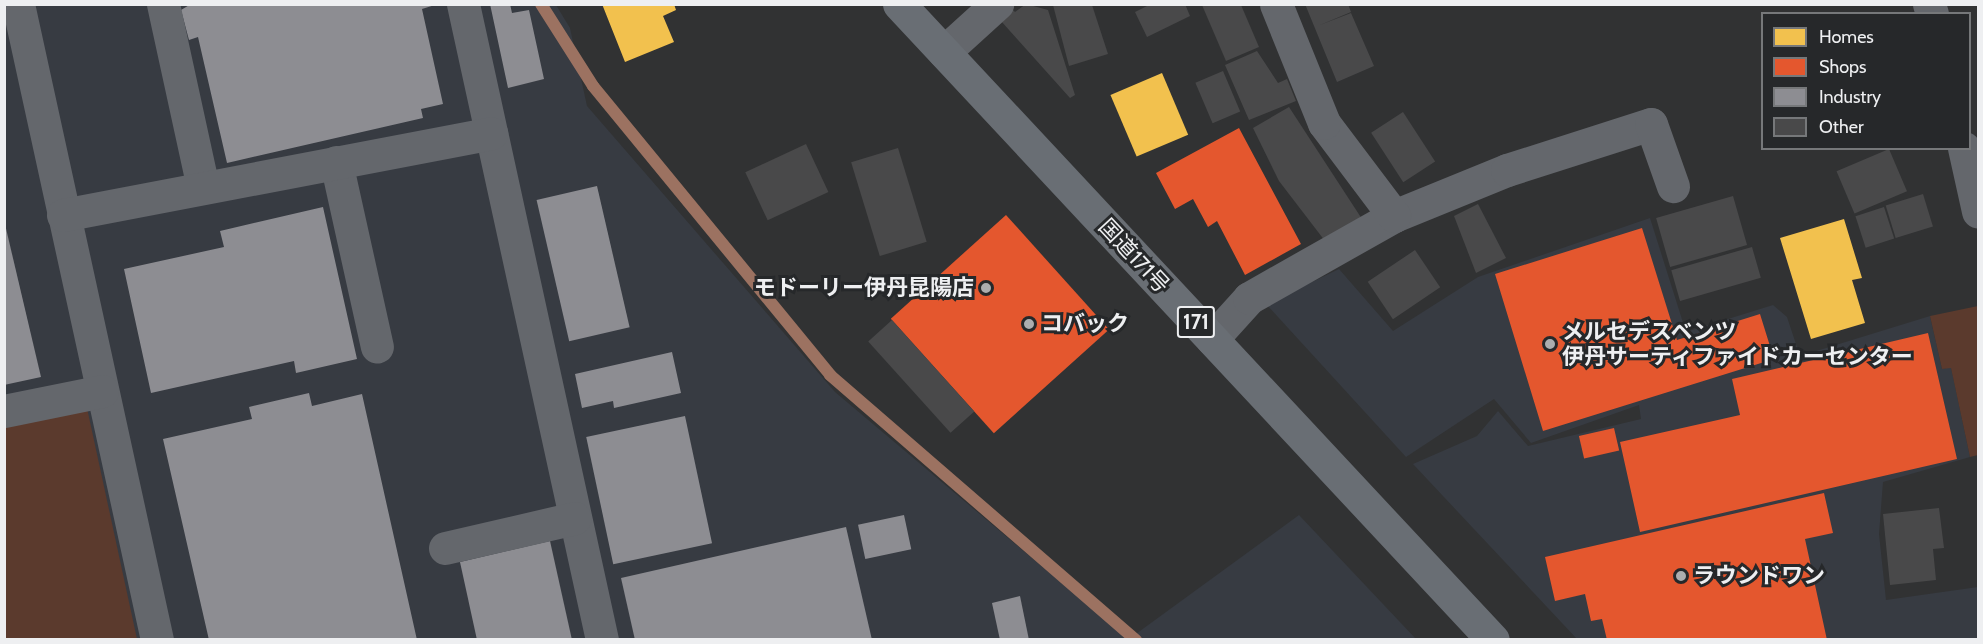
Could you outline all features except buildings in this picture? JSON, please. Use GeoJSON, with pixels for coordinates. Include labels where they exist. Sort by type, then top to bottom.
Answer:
{"type":"FeatureCollection","features":[{"type":"Feature","properties":{"kind":"highway","name":"国道171号"},"geometry":{"type":"LineString","coordinates":[[899,4],[1492,639]]}},
{"type":"Feature","properties":{"kind":"street"},"geometry":{"type":"LineString","coordinates":[[18,4],[157,639]]}},
{"type":"Feature","properties":{"kind":"street"},"geometry":{"type":"LineString","coordinates":[[162,4],[203,188]]}},
{"type":"Feature","properties":{"kind":"street"},"geometry":{"type":"LineString","coordinates":[[463,4],[602,639]]}},
{"type":"Feature","properties":{"kind":"street"},"geometry":{"type":"LineString","coordinates":[[944,52],[997,4]]}},
{"type":"Feature","properties":{"kind":"street"},"geometry":{"type":"LineString","coordinates":[[1276,4],[1324,123],[1394,216]]}},
{"type":"Feature","properties":{"kind":"street"},"geometry":{"type":"LineString","coordinates":[[1212,339],[1249,298],[1394,216],[1507,170],[1651,124],[1673,186]]}},
{"type":"Feature","properties":{"kind":"street"},"geometry":{"type":"LineString","coordinates":[[63,215],[491,133]]}},
{"type":"Feature","properties":{"kind":"street"},"geometry":{"type":"LineString","coordinates":[[1964,150],[1978,211]]}},
{"type":"Feature","properties":{"kind":"street"},"geometry":{"type":"LineString","coordinates":[[336,162],[377,347]]}},
{"type":"Feature","properties":{"kind":"street"},"geometry":{"type":"LineString","coordinates":[[4,411],[102,391]]}},
{"type":"Feature","properties":{"kind":"street"},"geometry":{"type":"LineString","coordinates":[[445,548],[575,518]]}},
{"type":"Feature","properties":{"kind":"shaded area"},"geometry":{"type":"Polygon","coordinates":[[[4,5],[556,5],[570,28],[587,106],[835,392],[1128,639],[5,639],[4,5]]]}},
{"type":"Feature","properties":{"kind":"shaded area"},"geometry":{"type":"Polygon","coordinates":[[[1650,218],[1686,332],[1773,305],[1787,317],[1800,356],[1930,316],[1942,369],[1951,367],[1970,457],[1883,482],[1879,534],[1886,600],[1978,587],[1978,639],[1577,639],[1413,464],[1477,436],[1498,411],[1528,446],[1641,419],[1639,405],[1531,443],[1494,399],[1406,457],[1266,304],[1339,269],[1393,331],[1478,277],[1650,218]]]}},
{"type":"Feature","properties":{"kind":"shaded area"},"geometry":{"type":"Polygon","coordinates":[[[1978,306],[1978,455],[1970,457],[1951,368],[1942,369],[1930,316],[1978,306]]]}},
{"type":"Feature","properties":{"kind":"shaded area"},"geometry":{"type":"Polygon","coordinates":[[[87,408],[137,639],[5,639],[4,427],[87,408]]]}},
{"type":"Feature","properties":{"kind":"shaded area"},"geometry":{"type":"Polygon","coordinates":[[[1299,515],[1416,639],[1129,639],[1299,515]]]}},
{"type":"Feature","properties":{"kind":"waterway"},"geometry":{"type":"LineString","coordinates":[[541,4],[593,86],[830,375],[1136,640]]}},
{"type":"Feature","properties":{"kind":"place","name":"モドーリー伊丹昆陽店"},"geometry":{"type":"Point","coordinates":[986,288]}},
{"type":"Feature","properties":{"kind":"place","name":"コバック"},"geometry":{"type":"Point","coordinates":[1029,324]}},
{"type":"Feature","properties":{"kind":"place","name":"メルセデスベンツ 伊丹サーティファイドカーセンター"},"geometry":{"type":"Point","coordinates":[1550,344]}},
{"type":"Feature","properties":{"kind":"place","name":"ラウンドワン"},"geometry":{"type":"Point","coordinates":[1681,576]}}]}
